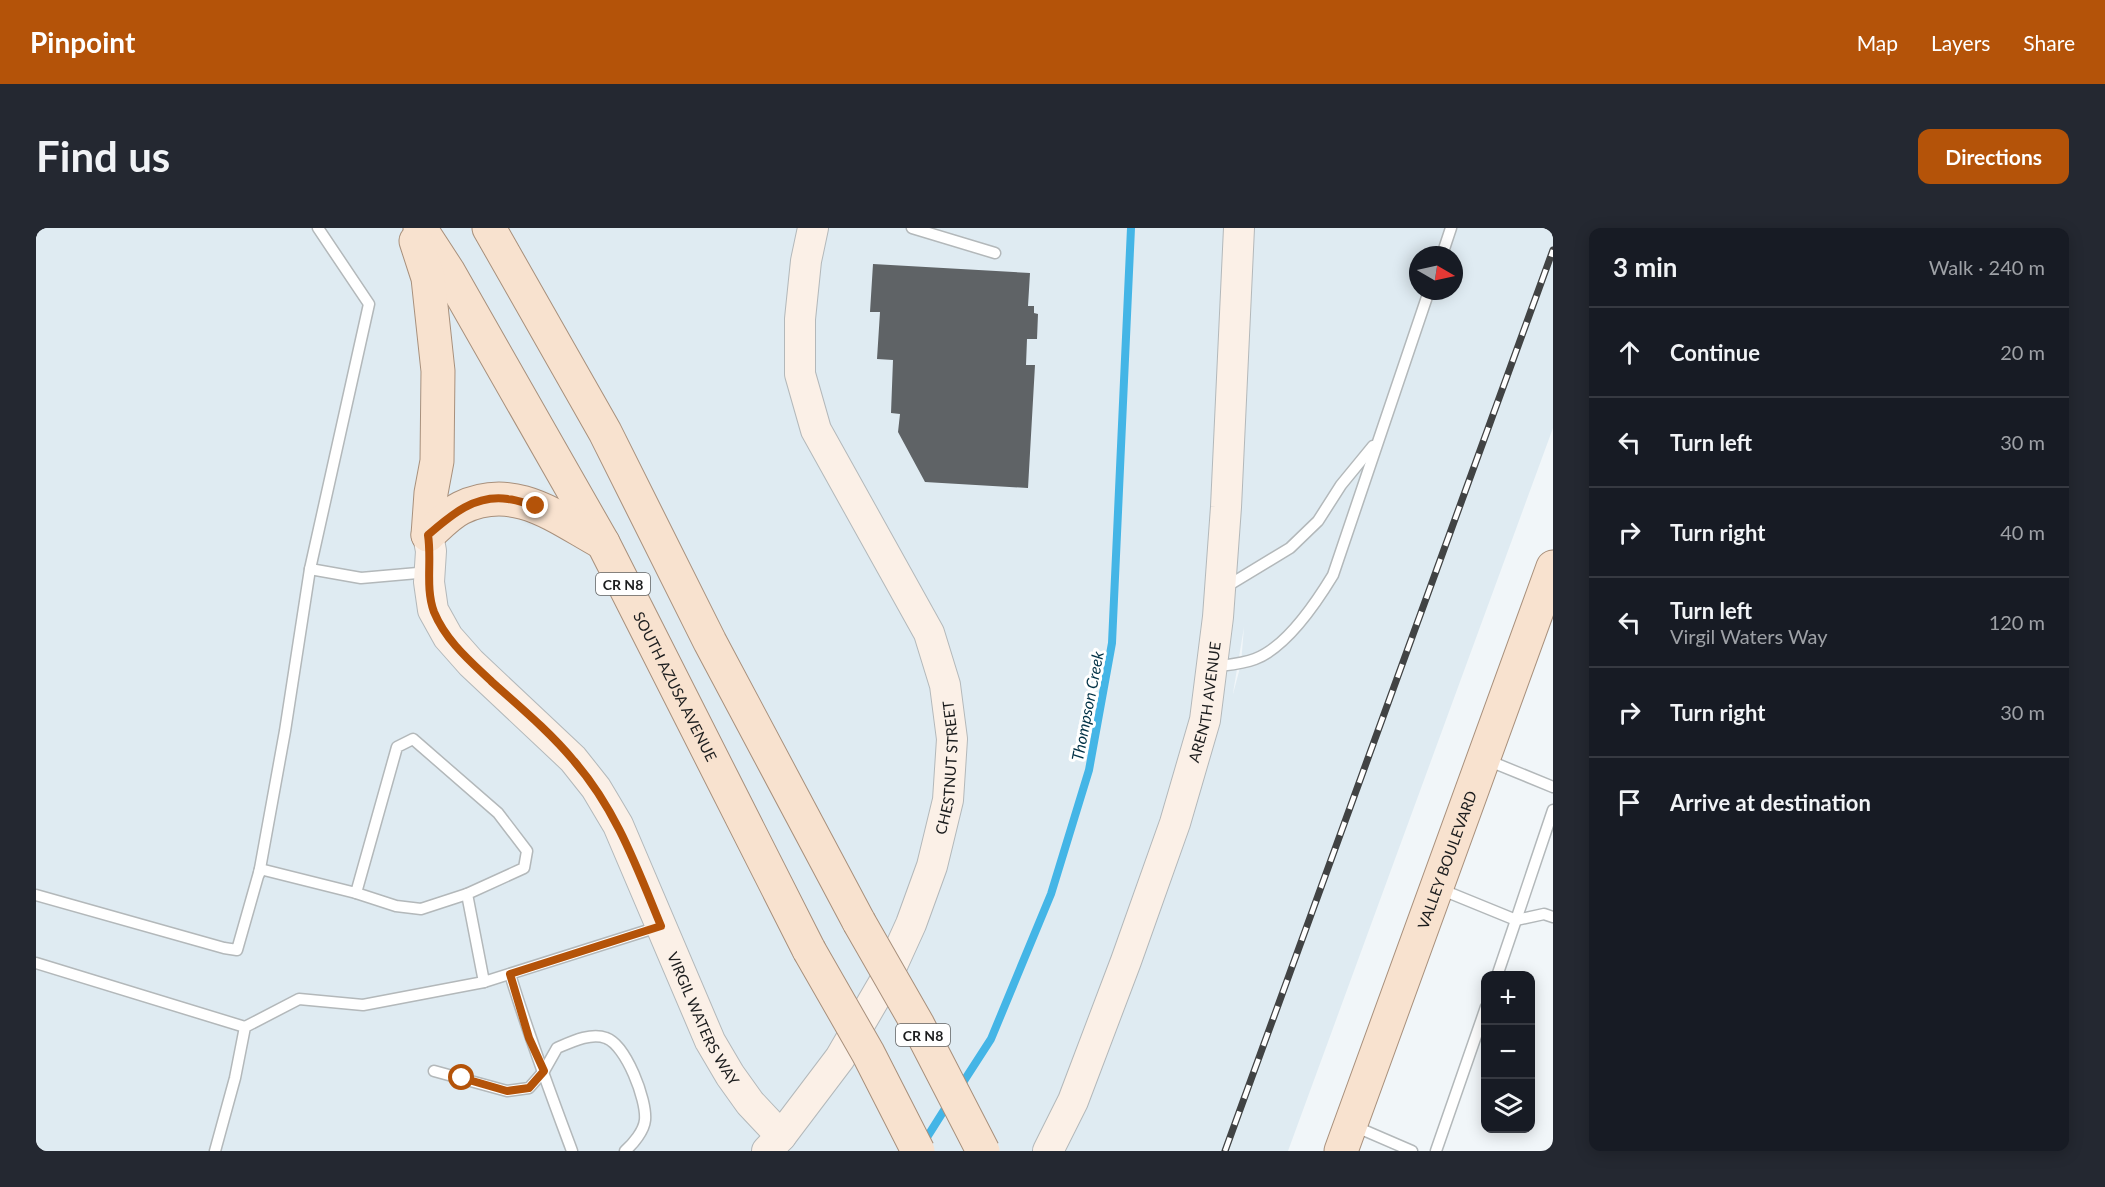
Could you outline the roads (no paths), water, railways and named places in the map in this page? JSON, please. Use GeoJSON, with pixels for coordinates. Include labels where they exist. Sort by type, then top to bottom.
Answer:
{"type":"FeatureCollection","features":[{"type":"Feature","properties":{"kind":"main road"},"geometry":{"type":"LineString","coordinates":[[412,228],[428,278],[438,371],[437,461],[431,493],[428,535]]}},
{"type":"Feature","properties":{"kind":"main road","name":"SOUTH AZUSA AVENUE"},"geometry":{"type":"LineString","coordinates":[[420,228],[448,271],[603,543],[809,950],[868,1053],[918,1151]]}},
{"type":"Feature","properties":{"kind":"main road","name":"CR N8"},"geometry":{"type":"LineString","coordinates":[[489,228],[604,432],[710,642],[859,921],[918,1025],[983,1151]]}},
{"type":"Feature","properties":{"kind":"main road"},"geometry":{"type":"LineString","coordinates":[[428,535],[459,509],[482,500],[507,498],[536,506],[603,543]]}},
{"type":"Feature","properties":{"kind":"main road","name":"VALLEY BOULEVARD"},"geometry":{"type":"LineString","coordinates":[[1346,1138],[1553,567]]}},
{"type":"Feature","properties":{"kind":"street","name":"CHESTNUT STREET"},"geometry":{"type":"LineString","coordinates":[[774,1143],[840,1058],[886,979],[932,866],[948,800],[952,739],[945,685],[929,633],[816,430],[800,374],[800,319],[806,261],[813,228]]}},
{"type":"Feature","properties":{"kind":"street","name":"ARENTH AVENUE"},"geometry":{"type":"LineString","coordinates":[[1048,1151],[1073,1101],[1175,824],[1205,720],[1220,591],[1226,507],[1239,228]]}},
{"type":"Feature","properties":{"kind":"street","name":"VIRGIL WATERS WAY"},"geometry":{"type":"LineString","coordinates":[[428,535],[431,551],[429,582],[434,610],[448,637],[471,663],[566,752],[596,788],[618,825],[710,1041],[729,1075],[750,1103],[774,1143]]}},
{"type":"Feature","properties":{"kind":"lane"},"geometry":{"type":"LineString","coordinates":[[258,880],[285,731],[310,569],[369,304],[318,228]]}},
{"type":"Feature","properties":{"kind":"lane"},"geometry":{"type":"LineString","coordinates":[[912,228],[995,253]]}},
{"type":"Feature","properties":{"kind":"lane"},"geometry":{"type":"LineString","coordinates":[[1445,246],[1451,228]]}},
{"type":"Feature","properties":{"kind":"lane"},"geometry":{"type":"LineString","coordinates":[[1211,668],[1255,659],[1282,641],[1317,602],[1333,575],[1426,300]]}},
{"type":"Feature","properties":{"kind":"lane"},"geometry":{"type":"LineString","coordinates":[[1220,591],[1290,548],[1318,521],[1341,485],[1379,439]]}},
{"type":"Feature","properties":{"kind":"lane"},"geometry":{"type":"LineString","coordinates":[[310,569],[361,578],[429,572]]}},
{"type":"Feature","properties":{"kind":"lane"},"geometry":{"type":"LineString","coordinates":[[36,895],[237,950],[260,869],[356,893],[396,906],[421,909],[467,894],[524,868],[527,851],[498,813],[413,739],[397,747],[356,893]]}},
{"type":"Feature","properties":{"kind":"lane"},"geometry":{"type":"LineString","coordinates":[[1483,759],[1553,787]]}},
{"type":"Feature","properties":{"kind":"lane"},"geometry":{"type":"LineString","coordinates":[[1498,971],[1553,810]]}},
{"type":"Feature","properties":{"kind":"lane"},"geometry":{"type":"LineString","coordinates":[[1437,888],[1516,920],[1544,914],[1553,917]]}},
{"type":"Feature","properties":{"kind":"lane"},"geometry":{"type":"LineString","coordinates":[[467,894],[484,982]]}},
{"type":"Feature","properties":{"kind":"lane"},"geometry":{"type":"LineString","coordinates":[[36,963],[245,1027],[299,999],[363,1005],[484,982],[661,926]]}},
{"type":"Feature","properties":{"kind":"lane"},"geometry":{"type":"LineString","coordinates":[[510,974],[529,1038],[544,1071],[572,1151]]}},
{"type":"Feature","properties":{"kind":"lane"},"geometry":{"type":"LineString","coordinates":[[1436,1151],[1481,1019]]}},
{"type":"Feature","properties":{"kind":"lane"},"geometry":{"type":"LineString","coordinates":[[215,1151],[235,1078],[245,1027]]}},
{"type":"Feature","properties":{"kind":"lane"},"geometry":{"type":"LineString","coordinates":[[434,1071],[507,1091],[529,1088],[544,1071],[557,1048],[593,1035],[608,1038],[631,1068],[642,1097],[645,1121],[633,1143],[625,1151]]}},
{"type":"Feature","properties":{"kind":"lane"},"geometry":{"type":"LineString","coordinates":[[1346,1138],[1412,1151]]}},
{"type":"Feature","properties":{"kind":"waterway","name":"Thompson Creek"},"geometry":{"type":"LineString","coordinates":[[960,1087],[991,1039],[1051,894],[1089,770],[1112,643],[1131,228]]}},
{"type":"Feature","properties":{"kind":"waterway","name":"Thompson Creek"},"geometry":{"type":"LineString","coordinates":[[924,1142],[948,1104]]}},
{"type":"Feature","properties":{"kind":"railway"},"geometry":{"type":"LineString","coordinates":[[1225,1151],[1553,250]]}}]}
